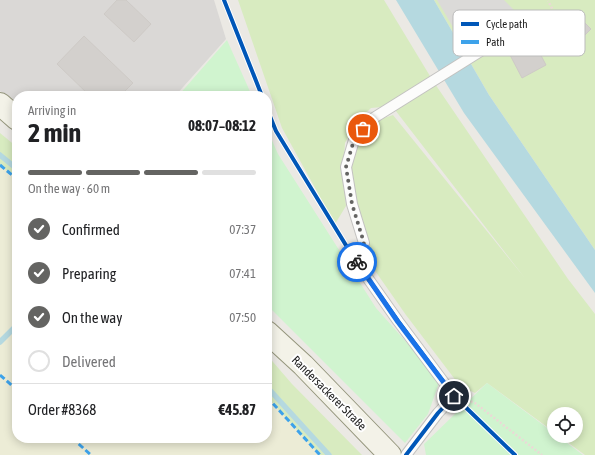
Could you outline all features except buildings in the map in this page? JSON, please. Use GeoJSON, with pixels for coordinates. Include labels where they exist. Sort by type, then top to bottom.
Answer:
{"type":"FeatureCollection","features":[{"type":"Feature","properties":{"kind":"main road"},"geometry":{"type":"LineString","coordinates":[[0,104],[12,114]]}},
{"type":"Feature","properties":{"kind":"main road","name":"Randersackerer Straße"},"geometry":{"type":"LineString","coordinates":[[272,337],[303,365],[390,455]]}},
{"type":"Feature","properties":{"kind":"lane"},"geometry":{"type":"LineString","coordinates":[[406,455],[438,413],[454,396],[398,322],[355,260],[364,243],[352,204],[346,167],[354,140],[372,119],[473,56]]}},
{"type":"Feature","properties":{"kind":"path"},"geometry":{"type":"LineString","coordinates":[[548,1],[553,10]]}},
{"type":"Feature","properties":{"kind":"path"},"geometry":{"type":"LineString","coordinates":[[454,396],[475,403],[542,455]]}},
{"type":"Feature","properties":{"kind":"shaded area"},"geometry":{"type":"Polygon","coordinates":[[[0,0],[214,0],[226,39],[179,91],[12,91],[12,102],[0,91],[0,0]]]}},
{"type":"Feature","properties":{"kind":"shaded area"},"geometry":{"type":"Polygon","coordinates":[[[437,0],[504,0],[514,10],[453,10],[453,27],[437,0]]]}},
{"type":"Feature","properties":{"kind":"green space"},"geometry":{"type":"Polygon","coordinates":[[[238,0],[384,0],[433,81],[568,279],[595,314],[595,455],[585,455],[569,443],[583,443],[583,407],[547,407],[547,427],[487,383],[475,393],[460,386],[406,315],[371,265],[355,203],[351,167],[356,147],[370,129],[381,119],[393,115],[524,277],[392,106],[371,108],[355,124],[345,143],[343,173],[346,206],[335,224],[282,128],[272,99],[272,91],[269,91],[238,0]]]}},
{"type":"Feature","properties":{"kind":"green space"},"geometry":{"type":"Polygon","coordinates":[[[434,0],[595,0],[595,250],[489,95],[466,56],[585,56],[585,10],[453,10],[453,33],[434,0]]]}},
{"type":"Feature","properties":{"kind":"green space"},"geometry":{"type":"Polygon","coordinates":[[[227,40],[250,91],[182,91],[227,40]]]}},
{"type":"Feature","properties":{"kind":"green space"},"geometry":{"type":"Polygon","coordinates":[[[0,133],[12,143],[12,175],[0,165],[0,133]]]}},
{"type":"Feature","properties":{"kind":"green space"},"geometry":{"type":"Polygon","coordinates":[[[272,140],[278,154],[376,308],[440,380],[428,414],[405,443],[272,310],[272,140]]]}},
{"type":"Feature","properties":{"kind":"green space"},"geometry":{"type":"Polygon","coordinates":[[[0,165],[12,175],[12,443],[272,443],[272,402],[320,455],[0,455],[0,165]]]}},
{"type":"Feature","properties":{"kind":"green space"},"geometry":{"type":"Polygon","coordinates":[[[272,361],[292,384],[362,455],[320,455],[272,402],[272,361]]]}},
{"type":"Feature","properties":{"kind":"green space"},"geometry":{"type":"Polygon","coordinates":[[[487,383],[547,428],[547,443],[567,443],[583,455],[426,455],[424,444],[487,383]]]}},
{"type":"Feature","properties":{"kind":"water"},"geometry":{"type":"Polygon","coordinates":[[[396,0],[434,0],[453,33],[453,56],[466,56],[489,95],[595,250],[595,293],[464,113],[396,0]]]}},
{"type":"Feature","properties":{"kind":"waterway"},"geometry":{"type":"LineString","coordinates":[[0,155],[12,165]]}},
{"type":"Feature","properties":{"kind":"waterway"},"geometry":{"type":"LineString","coordinates":[[0,342],[12,330]]}},
{"type":"Feature","properties":{"kind":"waterway"},"geometry":{"type":"LineString","coordinates":[[272,392],[329,455]]}},
{"type":"Feature","properties":{"kind":"marked path"},"geometry":{"type":"LineString","coordinates":[[0,165],[12,175]]}},
{"type":"Feature","properties":{"kind":"marked path"},"geometry":{"type":"LineString","coordinates":[[0,375],[12,386]]}},
{"type":"Feature","properties":{"kind":"marked path"},"geometry":{"type":"LineString","coordinates":[[272,402],[320,455]]}},
{"type":"Feature","properties":{"kind":"marked path"},"geometry":{"type":"LineString","coordinates":[[78,443],[91,455]]}},
{"type":"Feature","properties":{"kind":"cycle path"},"geometry":{"type":"LineString","coordinates":[[224,0],[260,91]]}},
{"type":"Feature","properties":{"kind":"cycle path"},"geometry":{"type":"LineString","coordinates":[[272,121],[276,131],[355,260],[398,321],[454,396],[515,455]]}},
{"type":"Feature","properties":{"kind":"cycle path"},"geometry":{"type":"LineString","coordinates":[[406,455],[438,413],[454,396]]}},
{"type":"Feature","properties":{"kind":"way so far"},"geometry":{"type":"LineString","coordinates":[[357,262],[355,260],[364,243],[352,204],[346,167],[354,140],[363,129]]}},
{"type":"Feature","properties":{"kind":"route"},"geometry":{"type":"LineString","coordinates":[[357,262],[398,322],[454,396]]}}]}
